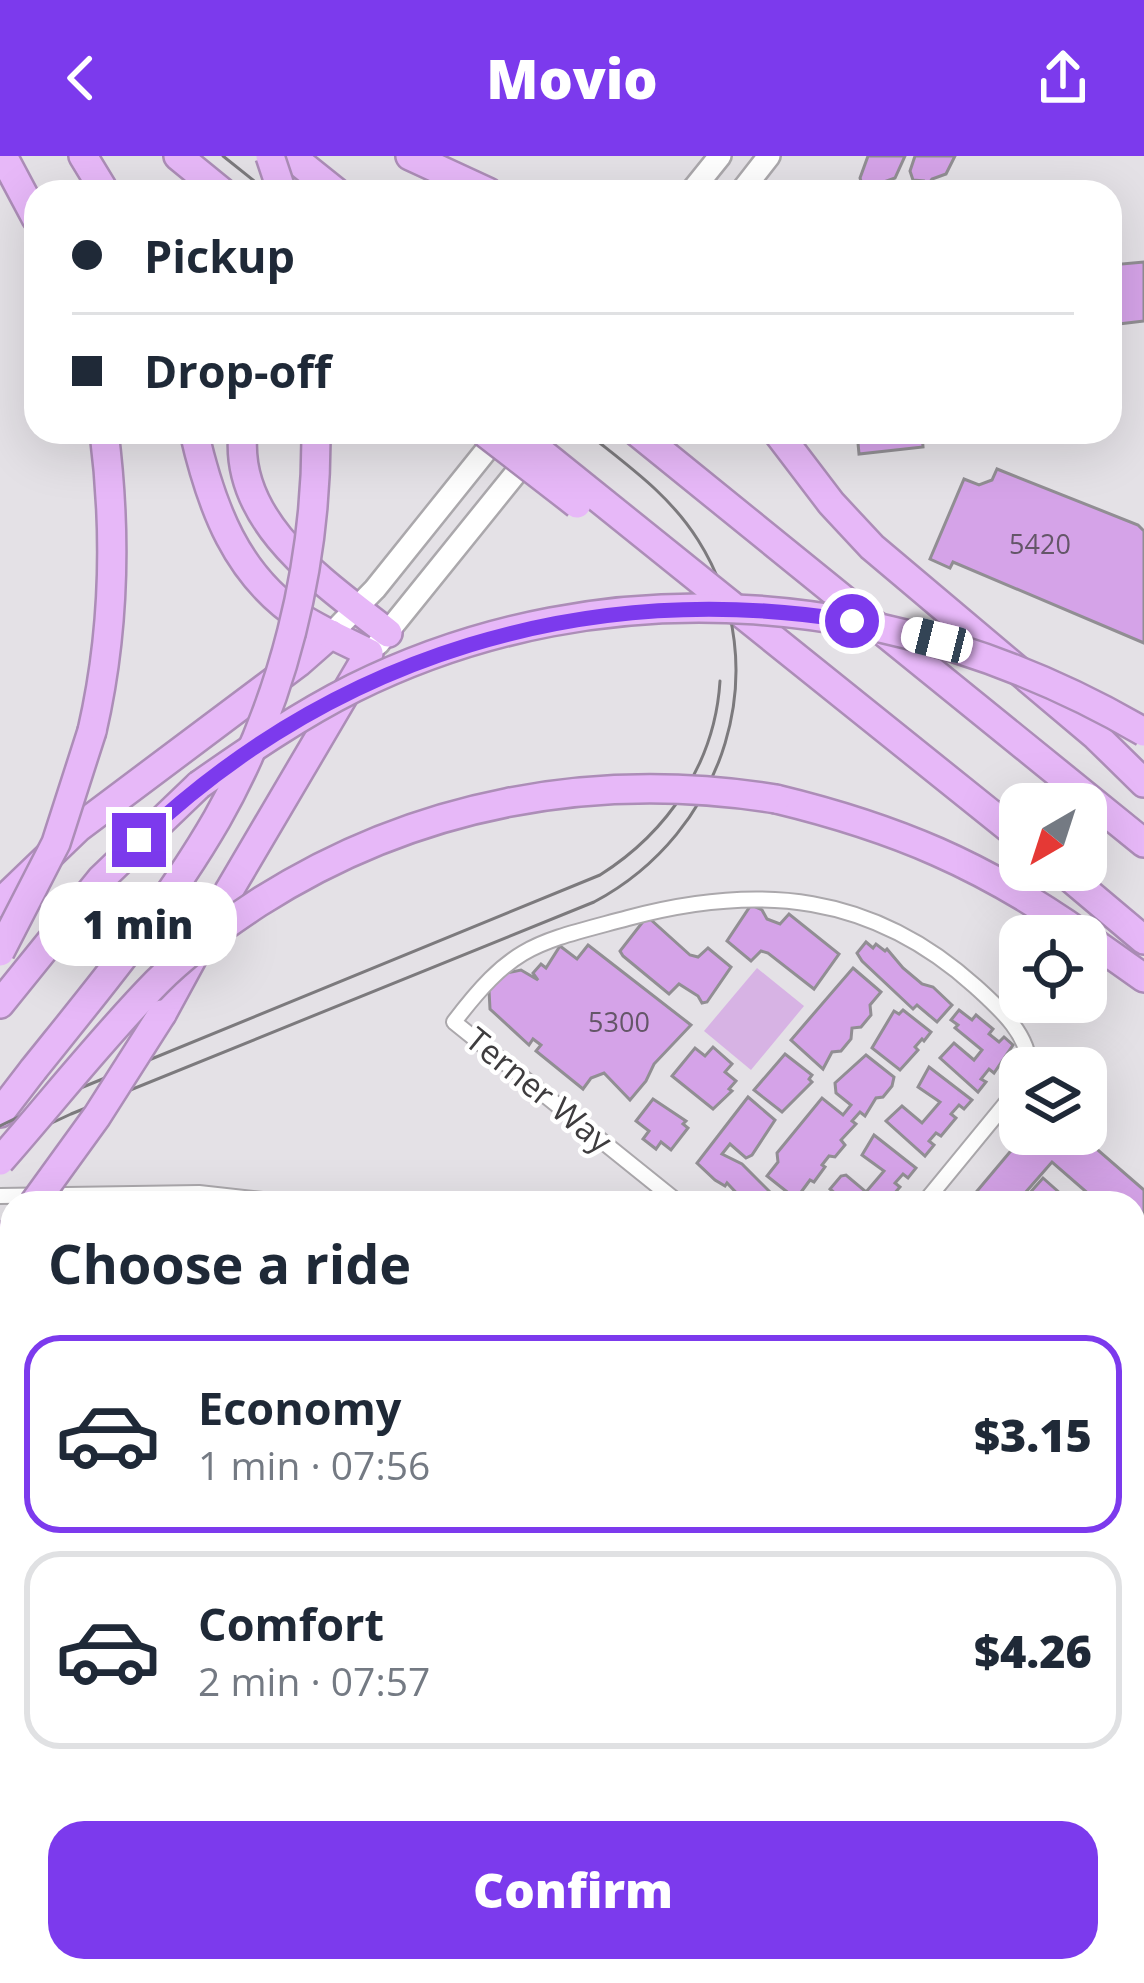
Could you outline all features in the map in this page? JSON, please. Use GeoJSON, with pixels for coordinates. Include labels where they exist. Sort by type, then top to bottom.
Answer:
{"type":"FeatureCollection","features":[{"type":"Feature","properties":{"kind":"highway"},"geometry":{"type":"LineString","coordinates":[[3,156],[24,195]]}},
{"type":"Feature","properties":{"kind":"highway"},"geometry":{"type":"LineString","coordinates":[[178,156],[207,180]]}},
{"type":"Feature","properties":{"kind":"highway"},"geometry":{"type":"LineString","coordinates":[[291,156],[321,180]]}},
{"type":"Feature","properties":{"kind":"highway"},"geometry":{"type":"LineString","coordinates":[[410,156],[462,180]]}},
{"type":"Feature","properties":{"kind":"highway"},"geometry":{"type":"LineString","coordinates":[[0,952],[56,843],[92,731],[109,638],[114,557],[105,444]]}},
{"type":"Feature","properties":{"kind":"highway"},"geometry":{"type":"LineString","coordinates":[[197,444],[213,504],[240,556],[274,596],[305,621],[331,634],[379,644]]}},
{"type":"Feature","properties":{"kind":"highway"},"geometry":{"type":"LineString","coordinates":[[243,444],[243,470],[256,509],[290,548],[357,609],[379,644]]}},
{"type":"Feature","properties":{"kind":"highway"},"geometry":{"type":"LineString","coordinates":[[0,1113],[172,890],[240,772],[279,672],[301,590],[315,444]]}},
{"type":"Feature","properties":{"kind":"highway"},"geometry":{"type":"LineString","coordinates":[[500,444],[621,538],[689,570]]}},
{"type":"Feature","properties":{"kind":"highway"},"geometry":{"type":"LineString","coordinates":[[532,444],[999,820]]}},
{"type":"Feature","properties":{"kind":"highway"},"geometry":{"type":"LineString","coordinates":[[652,444],[1144,843]]}},
{"type":"Feature","properties":{"kind":"highway"},"geometry":{"type":"LineString","coordinates":[[786,444],[872,547],[1096,736],[1144,783]]}},
{"type":"Feature","properties":{"kind":"highway"},"geometry":{"type":"LineString","coordinates":[[0,1004],[101,879],[199,785],[314,711],[402,668],[456,648],[555,622],[651,610],[766,610],[828,617],[917,634],[1028,672],[1144,731]]}},
{"type":"Feature","properties":{"kind":"highway"},"geometry":{"type":"LineString","coordinates":[[0,903],[78,828],[331,634]]}},
{"type":"Feature","properties":{"kind":"highway"},"geometry":{"type":"LineString","coordinates":[[43,1191],[162,1014],[230,889],[379,644]]}},
{"type":"Feature","properties":{"kind":"highway"},"geometry":{"type":"LineString","coordinates":[[0,1161],[158,982],[246,911],[345,855],[433,820],[538,795],[632,787],[776,799],[869,824],[934,848],[992,875],[1052,915]]}},
{"type":"Feature","properties":{"kind":"highway"},"geometry":{"type":"LineString","coordinates":[[1086,891],[1144,940]]}},
{"type":"Feature","properties":{"kind":"highway"},"geometry":{"type":"LineString","coordinates":[[1107,952],[1144,978]]}},
{"type":"Feature","properties":{"kind":"main road"},"geometry":{"type":"LineString","coordinates":[[701,180],[720,156]]}},
{"type":"Feature","properties":{"kind":"main road"},"geometry":{"type":"LineString","coordinates":[[751,180],[770,156]]}},
{"type":"Feature","properties":{"kind":"main road"},"geometry":{"type":"LineString","coordinates":[[331,634],[357,609],[492,444]]}},
{"type":"Feature","properties":{"kind":"main road"},"geometry":{"type":"LineString","coordinates":[[379,644],[539,444]]}},
{"type":"Feature","properties":{"kind":"street","name":"Terner Way"},"geometry":{"type":"LineString","coordinates":[[664,1191],[454,1022],[504,964],[557,936],[689,902],[734,898],[820,904],[903,933],[955,968],[1012,1024],[1026,1047]]}},
{"type":"Feature","properties":{"kind":"street"},"geometry":{"type":"LineString","coordinates":[[935,1191],[999,1112]]}},
{"type":"Feature","properties":{"kind":"shaded area"},"geometry":{"type":"Polygon","coordinates":[[[757,968],[804,1006],[751,1070],[704,1031],[757,968]]]}},
{"type":"Feature","properties":{"kind":"building"},"geometry":{"type":"Polygon","coordinates":[[[868,156],[905,156],[895,178],[860,178],[868,156]]]}},
{"type":"Feature","properties":{"kind":"building"},"geometry":{"type":"Polygon","coordinates":[[[915,156],[955,156],[946,174],[931,180],[913,180],[910,171],[915,156]]]}},
{"type":"Feature","properties":{"kind":"building"},"geometry":{"type":"Polygon","coordinates":[[[1144,262],[1144,321],[1122,324],[1122,264],[1144,262]]]}},
{"type":"Feature","properties":{"kind":"building"},"geometry":{"type":"Polygon","coordinates":[[[858,444],[923,444],[923,447],[859,454],[858,444]]]}},
{"type":"Feature","properties":{"kind":"building"},"geometry":{"type":"Polygon","coordinates":[[[997,469],[1144,531],[1144,643],[953,562],[950,568],[930,559],[964,479],[979,485],[992,480],[997,469]]]}},
{"type":"Feature","properties":{"kind":"building"},"geometry":{"type":"Polygon","coordinates":[[[751,905],[780,924],[789,914],[839,954],[814,989],[768,953],[761,951],[751,961],[727,941],[751,905]]]}},
{"type":"Feature","properties":{"kind":"building"},"geometry":{"type":"Polygon","coordinates":[[[645,919],[690,955],[698,957],[708,948],[731,967],[707,1002],[679,984],[669,994],[623,956],[620,951],[645,919]]]}},
{"type":"Feature","properties":{"kind":"building"},"geometry":{"type":"Polygon","coordinates":[[[866,942],[887,949],[903,968],[952,1005],[937,1022],[917,1005],[913,1009],[862,961],[857,953],[866,942]]]}},
{"type":"Feature","properties":{"kind":"building"},"geometry":{"type":"Polygon","coordinates":[[[588,945],[691,1025],[654,1064],[630,1100],[604,1073],[591,1078],[583,1089],[536,1051],[541,1045],[533,1039],[529,1045],[490,1009],[489,990],[502,974],[521,970],[538,980],[533,973],[541,964],[546,968],[560,946],[577,959],[588,945]]]}},
{"type":"Feature","properties":{"kind":"building"},"geometry":{"type":"Polygon","coordinates":[[[853,968],[881,992],[870,1005],[871,1015],[861,1027],[852,1028],[851,1039],[841,1051],[832,1052],[823,1069],[791,1040],[853,968]]]}},
{"type":"Feature","properties":{"kind":"building"},"geometry":{"type":"Polygon","coordinates":[[[903,1010],[931,1032],[900,1070],[872,1048],[894,1011],[903,1010]]]}},
{"type":"Feature","properties":{"kind":"building"},"geometry":{"type":"Polygon","coordinates":[[[959,1010],[972,1020],[976,1015],[993,1029],[989,1034],[1013,1045],[999,1047],[999,1066],[981,1079],[986,1082],[978,1092],[940,1058],[954,1043],[974,1060],[982,1050],[951,1020],[959,1010]]]}},
{"type":"Feature","properties":{"kind":"building"},"geometry":{"type":"Polygon","coordinates":[[[713,1047],[732,1064],[725,1072],[736,1081],[713,1109],[672,1076],[695,1048],[705,1056],[713,1047]]]}},
{"type":"Feature","properties":{"kind":"building"},"geometry":{"type":"Polygon","coordinates":[[[785,1054],[812,1075],[812,1082],[782,1112],[754,1090],[785,1054]]]}},
{"type":"Feature","properties":{"kind":"building"},"geometry":{"type":"Polygon","coordinates":[[[866,1055],[894,1077],[892,1086],[876,1098],[865,1116],[860,1112],[852,1121],[856,1124],[841,1140],[845,1145],[835,1157],[829,1156],[814,1182],[810,1180],[802,1191],[786,1191],[767,1176],[778,1162],[777,1153],[822,1098],[843,1115],[851,1105],[836,1093],[835,1083],[866,1055]]]}},
{"type":"Feature","properties":{"kind":"building"},"geometry":{"type":"Polygon","coordinates":[[[929,1067],[972,1100],[951,1114],[956,1118],[941,1136],[936,1133],[929,1141],[934,1145],[925,1156],[886,1121],[902,1106],[922,1123],[940,1102],[918,1087],[929,1067]]]}},
{"type":"Feature","properties":{"kind":"building"},"geometry":{"type":"Polygon","coordinates":[[[748,1097],[775,1120],[752,1155],[746,1158],[730,1144],[722,1154],[742,1164],[769,1191],[735,1191],[697,1163],[748,1097]]]}},
{"type":"Feature","properties":{"kind":"building"},"geometry":{"type":"Polygon","coordinates":[[[653,1099],[686,1121],[683,1124],[688,1128],[671,1150],[661,1142],[656,1149],[643,1139],[649,1131],[636,1121],[653,1099]]]}},
{"type":"Feature","properties":{"kind":"building"},"geometry":{"type":"Polygon","coordinates":[[[874,1135],[916,1168],[895,1183],[900,1187],[896,1191],[867,1191],[884,1171],[862,1155],[874,1135]]]}},
{"type":"Feature","properties":{"kind":"building"},"geometry":{"type":"Polygon","coordinates":[[[1007,1155],[1104,1155],[1144,1190],[1085,1191],[1052,1162],[1027,1191],[977,1191],[1007,1155]]]}},
{"type":"Feature","properties":{"kind":"building"},"geometry":{"type":"Polygon","coordinates":[[[846,1175],[865,1191],[830,1189],[846,1175]]]}},
{"type":"Feature","properties":{"kind":"building"},"geometry":{"type":"Polygon","coordinates":[[[1043,1178],[1058,1191],[1032,1191],[1043,1178]]]}},
{"type":"Feature","properties":{"kind":"tram line"},"geometry":{"type":"LineString","coordinates":[[223,156],[253,180]]}},
{"type":"Feature","properties":{"kind":"tram line"},"geometry":{"type":"LineString","coordinates":[[0,1147],[594,902],[639,872],[676,834],[705,791],[725,743],[735,693],[734,641],[722,589],[698,540],[674,508],[601,444]]}},
{"type":"Feature","properties":{"kind":"tram line"},"geometry":{"type":"LineString","coordinates":[[0,1126],[66,1094],[600,875],[647,838],[684,793],[709,740],[720,681]]}},
{"type":"Feature","properties":{"kind":"route"},"geometry":{"type":"LineString","coordinates":[[139,840],[199,785],[278,733],[355,688],[456,648],[555,622],[651,610],[766,610],[852,621]]}}]}
